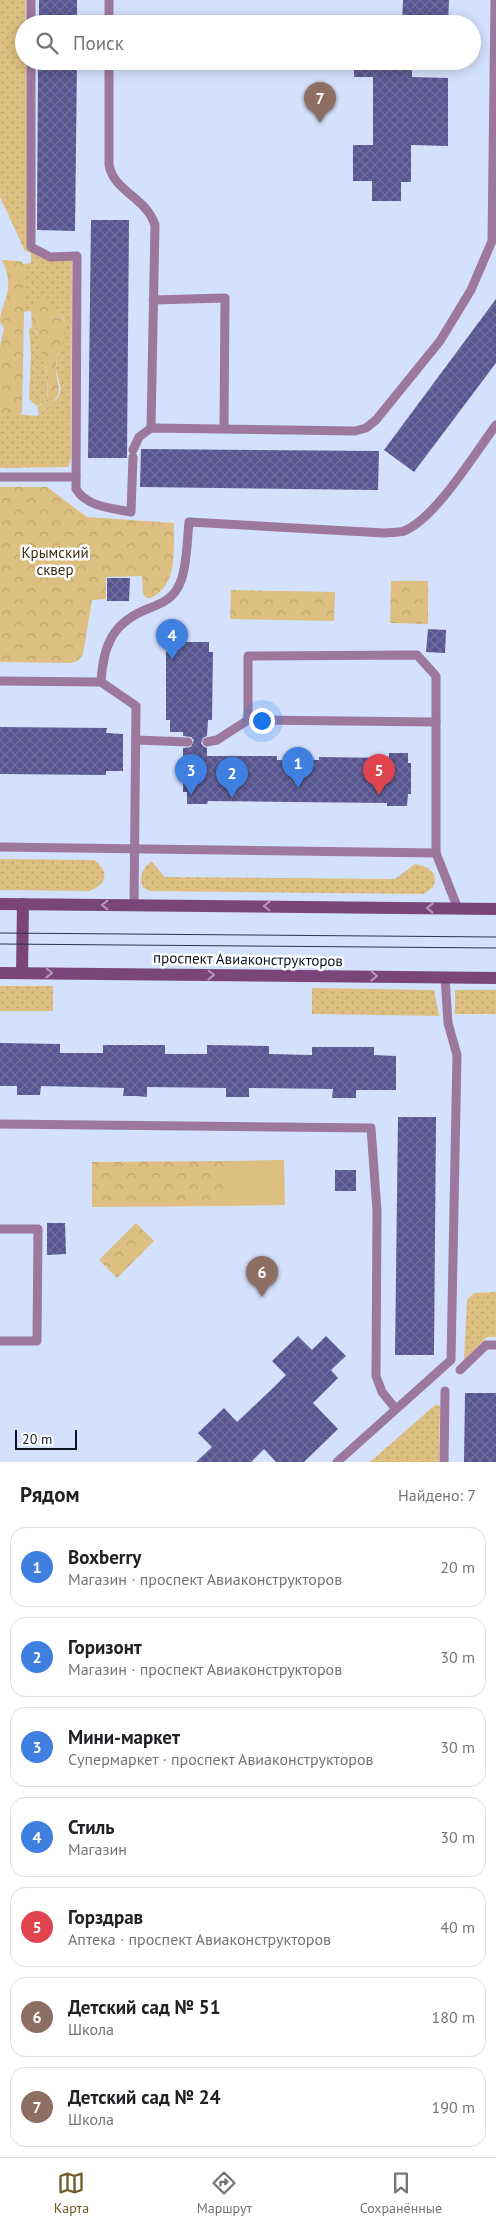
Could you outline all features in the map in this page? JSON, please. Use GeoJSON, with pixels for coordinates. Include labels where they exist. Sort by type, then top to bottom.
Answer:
{"type":"FeatureCollection","features":[{"type":"Feature","properties":{"kind":"street"},"geometry":{"type":"LineString","coordinates":[[0,904],[496,909]]}},
{"type":"Feature","properties":{"kind":"street"},"geometry":{"type":"LineString","coordinates":[[22,973],[23,904]]}},
{"type":"Feature","properties":{"kind":"street","name":"проспект Авиаконструкторов"},"geometry":{"type":"LineString","coordinates":[[0,973],[496,978]]}},
{"type":"Feature","properties":{"kind":"lane"},"geometry":{"type":"LineString","coordinates":[[31,0],[31,15]]}},
{"type":"Feature","properties":{"kind":"lane"},"geometry":{"type":"LineString","coordinates":[[109,0],[109,15]]}},
{"type":"Feature","properties":{"kind":"lane"},"geometry":{"type":"LineString","coordinates":[[31,70],[31,246],[50,257],[77,256],[76,489],[81,498],[93,504],[131,512],[133,454],[139,437],[151,428],[355,431],[366,428],[376,420],[440,341],[471,290],[494,241],[495,0]]}},
{"type":"Feature","properties":{"kind":"lane"},"geometry":{"type":"LineString","coordinates":[[109,70],[111,175],[119,185],[151,214],[155,225],[151,428]]}},
{"type":"Feature","properties":{"kind":"lane"},"geometry":{"type":"LineString","coordinates":[[153,300],[225,298],[224,428]]}},
{"type":"Feature","properties":{"kind":"lane"},"geometry":{"type":"LineString","coordinates":[[101,682],[102,660],[107,644],[117,629],[138,613],[164,602],[177,589],[182,575],[189,522],[384,533],[403,531],[423,517],[441,499],[496,425]]}},
{"type":"Feature","properties":{"kind":"lane"},"geometry":{"type":"LineString","coordinates":[[0,477],[76,477]]}},
{"type":"Feature","properties":{"kind":"lane"},"geometry":{"type":"LineString","coordinates":[[248,720],[248,656],[417,655],[436,676],[436,853],[458,909]]}},
{"type":"Feature","properties":{"kind":"lane"},"geometry":{"type":"LineString","coordinates":[[0,681],[101,682],[136,706],[134,905]]}},
{"type":"Feature","properties":{"kind":"lane"},"geometry":{"type":"LineString","coordinates":[[207,742],[217,740],[248,720],[436,722]]}},
{"type":"Feature","properties":{"kind":"lane"},"geometry":{"type":"LineString","coordinates":[[136,740],[188,742]]}},
{"type":"Feature","properties":{"kind":"lane"},"geometry":{"type":"LineString","coordinates":[[0,847],[436,853]]}},
{"type":"Feature","properties":{"kind":"lane"},"geometry":{"type":"LineString","coordinates":[[337,1462],[450,1360],[456,1054],[448,1023],[445,977]]}},
{"type":"Feature","properties":{"kind":"lane"},"geometry":{"type":"LineString","coordinates":[[0,1124],[371,1128],[376,1211],[376,1376],[382,1392],[395,1408]]}},
{"type":"Feature","properties":{"kind":"lane"},"geometry":{"type":"LineString","coordinates":[[0,1229],[38,1229],[37,1341],[0,1341]]}},
{"type":"Feature","properties":{"kind":"lane"},"geometry":{"type":"LineString","coordinates":[[460,1370],[486,1345],[496,1345]]}},
{"type":"Feature","properties":{"kind":"lane"},"geometry":{"type":"LineString","coordinates":[[444,1462],[445,1391]]}},
{"type":"Feature","properties":{"kind":"green space"},"geometry":{"type":"Polygon","coordinates":[[[0,0],[26,0],[26,15],[15,15],[15,70],[26,70],[27,248],[72,258],[71,459],[68,467],[0,468],[0,415],[7,413],[37,416],[58,398],[61,389],[56,369],[57,359],[66,330],[64,318],[46,299],[31,311],[23,312],[24,264],[31,263],[31,253],[25,251],[0,197],[0,0]]]}},
{"type":"Feature","properties":{"kind":"green space"},"geometry":{"type":"Polygon","coordinates":[[[2,260],[21,261],[25,266],[22,413],[17,415],[0,415],[0,346],[4,328],[0,322],[8,288],[8,280],[2,260]]]}},
{"type":"Feature","properties":{"kind":"green space"},"geometry":{"type":"Polygon","coordinates":[[[45,298],[61,314],[66,330],[57,358],[58,394],[49,406],[39,414],[37,407],[47,401],[48,390],[46,369],[37,332],[32,327],[31,310],[45,298]]]}},
{"type":"Feature","properties":{"kind":"green space"},"geometry":{"type":"Polygon","coordinates":[[[32,327],[39,340],[45,362],[48,394],[47,401],[37,406],[29,399],[31,355],[29,329],[32,327]]]}},
{"type":"Feature","properties":{"kind":"green space","name":"Крымский сквер"},"geometry":{"type":"Polygon","coordinates":[[[0,487],[47,487],[87,517],[174,523],[173,565],[166,584],[160,592],[151,598],[146,598],[143,594],[142,576],[106,577],[106,599],[92,600],[83,654],[79,660],[72,663],[0,662],[0,487]]]}},
{"type":"Feature","properties":{"kind":"green space"},"geometry":{"type":"Polygon","coordinates":[[[391,581],[428,581],[428,624],[390,623],[391,581]]]}},
{"type":"Feature","properties":{"kind":"green space"},"geometry":{"type":"Polygon","coordinates":[[[231,590],[335,592],[334,621],[230,619],[231,590]]]}},
{"type":"Feature","properties":{"kind":"green space"},"geometry":{"type":"Polygon","coordinates":[[[0,859],[94,860],[102,869],[104,877],[100,885],[89,891],[0,890],[0,859]]]}},
{"type":"Feature","properties":{"kind":"green space"},"geometry":{"type":"Polygon","coordinates":[[[151,861],[165,877],[395,879],[415,864],[432,872],[435,876],[435,881],[434,886],[423,894],[150,891],[143,887],[141,876],[151,861]]]}},
{"type":"Feature","properties":{"kind":"green space"},"geometry":{"type":"Polygon","coordinates":[[[0,986],[53,986],[53,1011],[0,1011],[0,986]]]}},
{"type":"Feature","properties":{"kind":"green space"},"geometry":{"type":"Polygon","coordinates":[[[312,988],[434,990],[439,1016],[312,1014],[312,988]]]}},
{"type":"Feature","properties":{"kind":"green space"},"geometry":{"type":"Polygon","coordinates":[[[455,990],[496,990],[496,1014],[455,1014],[455,990]]]}},
{"type":"Feature","properties":{"kind":"green space"},"geometry":{"type":"Polygon","coordinates":[[[284,1160],[285,1205],[225,1206],[225,1161],[284,1160]]]}},
{"type":"Feature","properties":{"kind":"green space"},"geometry":{"type":"Polygon","coordinates":[[[225,1161],[225,1206],[92,1207],[92,1162],[225,1161]]]}},
{"type":"Feature","properties":{"kind":"green space"},"geometry":{"type":"Polygon","coordinates":[[[136,1223],[154,1241],[117,1278],[99,1260],[136,1223]]]}},
{"type":"Feature","properties":{"kind":"green space"},"geometry":{"type":"Polygon","coordinates":[[[496,1292],[496,1337],[487,1337],[464,1360],[467,1300],[474,1293],[496,1292]]]}},
{"type":"Feature","properties":{"kind":"green space"},"geometry":{"type":"Polygon","coordinates":[[[435,1405],[440,1406],[439,1462],[370,1462],[435,1405]]]}},
{"type":"Feature","properties":{"kind":"building"},"geometry":{"type":"Polygon","coordinates":[[[39,0],[77,0],[77,15],[39,15],[39,0]]]}},
{"type":"Feature","properties":{"kind":"building"},"geometry":{"type":"Polygon","coordinates":[[[403,0],[449,0],[448,15],[402,15],[403,0]]]}},
{"type":"Feature","properties":{"kind":"building"},"geometry":{"type":"Polygon","coordinates":[[[38,70],[77,70],[75,231],[37,230],[38,70]]]}},
{"type":"Feature","properties":{"kind":"building"},"geometry":{"type":"Polygon","coordinates":[[[354,70],[412,70],[412,77],[448,78],[448,146],[411,145],[411,182],[401,182],[401,201],[372,201],[372,181],[353,181],[353,145],[373,145],[373,77],[354,77],[354,70]]]}},
{"type":"Feature","properties":{"kind":"building"},"geometry":{"type":"Polygon","coordinates":[[[91,220],[129,220],[127,458],[88,458],[91,220]]]}},
{"type":"Feature","properties":{"kind":"building"},"geometry":{"type":"Polygon","coordinates":[[[496,299],[496,363],[414,472],[384,450],[496,299]]]}},
{"type":"Feature","properties":{"kind":"building"},"geometry":{"type":"Polygon","coordinates":[[[141,449],[379,451],[378,490],[140,487],[141,449]]]}},
{"type":"Feature","properties":{"kind":"building"},"geometry":{"type":"Polygon","coordinates":[[[107,578],[130,578],[129,601],[107,601],[107,578]]]}},
{"type":"Feature","properties":{"kind":"building"},"geometry":{"type":"Polygon","coordinates":[[[428,629],[446,630],[445,653],[426,652],[428,629]]]}},
{"type":"Feature","properties":{"kind":"building"},"geometry":{"type":"Polygon","coordinates":[[[171,642],[209,642],[209,652],[213,652],[212,720],[208,720],[207,736],[203,738],[201,743],[207,748],[207,756],[277,756],[277,760],[319,760],[319,757],[389,758],[389,753],[408,753],[408,763],[411,763],[411,794],[408,794],[407,806],[387,806],[387,803],[208,801],[207,804],[187,804],[187,792],[183,792],[183,748],[191,747],[194,740],[191,737],[183,736],[183,732],[170,732],[170,720],[166,720],[166,652],[171,652],[171,642]]]}},
{"type":"Feature","properties":{"kind":"building"},"geometry":{"type":"Polygon","coordinates":[[[0,727],[107,728],[106,733],[123,734],[123,771],[106,771],[106,775],[0,774],[0,727]]]}},
{"type":"Feature","properties":{"kind":"building"},"geometry":{"type":"Polygon","coordinates":[[[0,1043],[60,1044],[60,1053],[103,1053],[103,1045],[165,1045],[165,1054],[207,1054],[207,1045],[269,1046],[269,1054],[312,1055],[312,1047],[374,1047],[374,1055],[396,1056],[396,1090],[356,1090],[356,1098],[332,1098],[333,1089],[249,1088],[249,1097],[226,1097],[226,1088],[147,1087],[147,1097],[123,1096],[124,1088],[41,1086],[40,1095],[17,1095],[17,1086],[0,1086],[0,1043]]]}},
{"type":"Feature","properties":{"kind":"building"},"geometry":{"type":"Polygon","coordinates":[[[398,1117],[436,1117],[434,1355],[395,1355],[398,1117]]]}},
{"type":"Feature","properties":{"kind":"building"},"geometry":{"type":"Polygon","coordinates":[[[335,1170],[356,1170],[356,1191],[335,1191],[335,1170]]]}},
{"type":"Feature","properties":{"kind":"building"},"geometry":{"type":"Polygon","coordinates":[[[47,1223],[65,1223],[66,1254],[47,1255],[47,1223]]]}},
{"type":"Feature","properties":{"kind":"building"},"geometry":{"type":"Polygon","coordinates":[[[298,1336],[312,1350],[326,1336],[346,1356],[331,1370],[338,1378],[313,1403],[338,1429],[304,1462],[276,1462],[264,1449],[251,1462],[196,1462],[212,1447],[198,1433],[224,1408],[237,1422],[272,1389],[286,1375],[272,1361],[298,1336]]]}},
{"type":"Feature","properties":{"kind":"building"},"geometry":{"type":"Polygon","coordinates":[[[465,1393],[496,1393],[496,1462],[464,1462],[465,1393]]]}},
{"type":"Feature","properties":{"kind":"tram line"},"geometry":{"type":"LineString","coordinates":[[0,933],[496,937]]}},
{"type":"Feature","properties":{"kind":"tram line"},"geometry":{"type":"LineString","coordinates":[[0,944],[496,948]]}},
{"type":"Feature","properties":{"kind":"place","name":"Детский сад № 24"},"geometry":{"type":"Point","coordinates":[320,123]}},
{"type":"Feature","properties":{"kind":"place","name":"Стиль"},"geometry":{"type":"Point","coordinates":[172,660]}},
{"type":"Feature","properties":{"kind":"place","name":"Boxberry"},"geometry":{"type":"Point","coordinates":[298,788]}},
{"type":"Feature","properties":{"kind":"place","name":"Мини-маркет"},"geometry":{"type":"Point","coordinates":[191,795]}},
{"type":"Feature","properties":{"kind":"place","name":"Горздрав"},"geometry":{"type":"Point","coordinates":[379,795]}},
{"type":"Feature","properties":{"kind":"place","name":"Горизонт"},"geometry":{"type":"Point","coordinates":[232,798]}},
{"type":"Feature","properties":{"kind":"place","name":"Детский сад № 51"},"geometry":{"type":"Point","coordinates":[262,1297]}}]}
